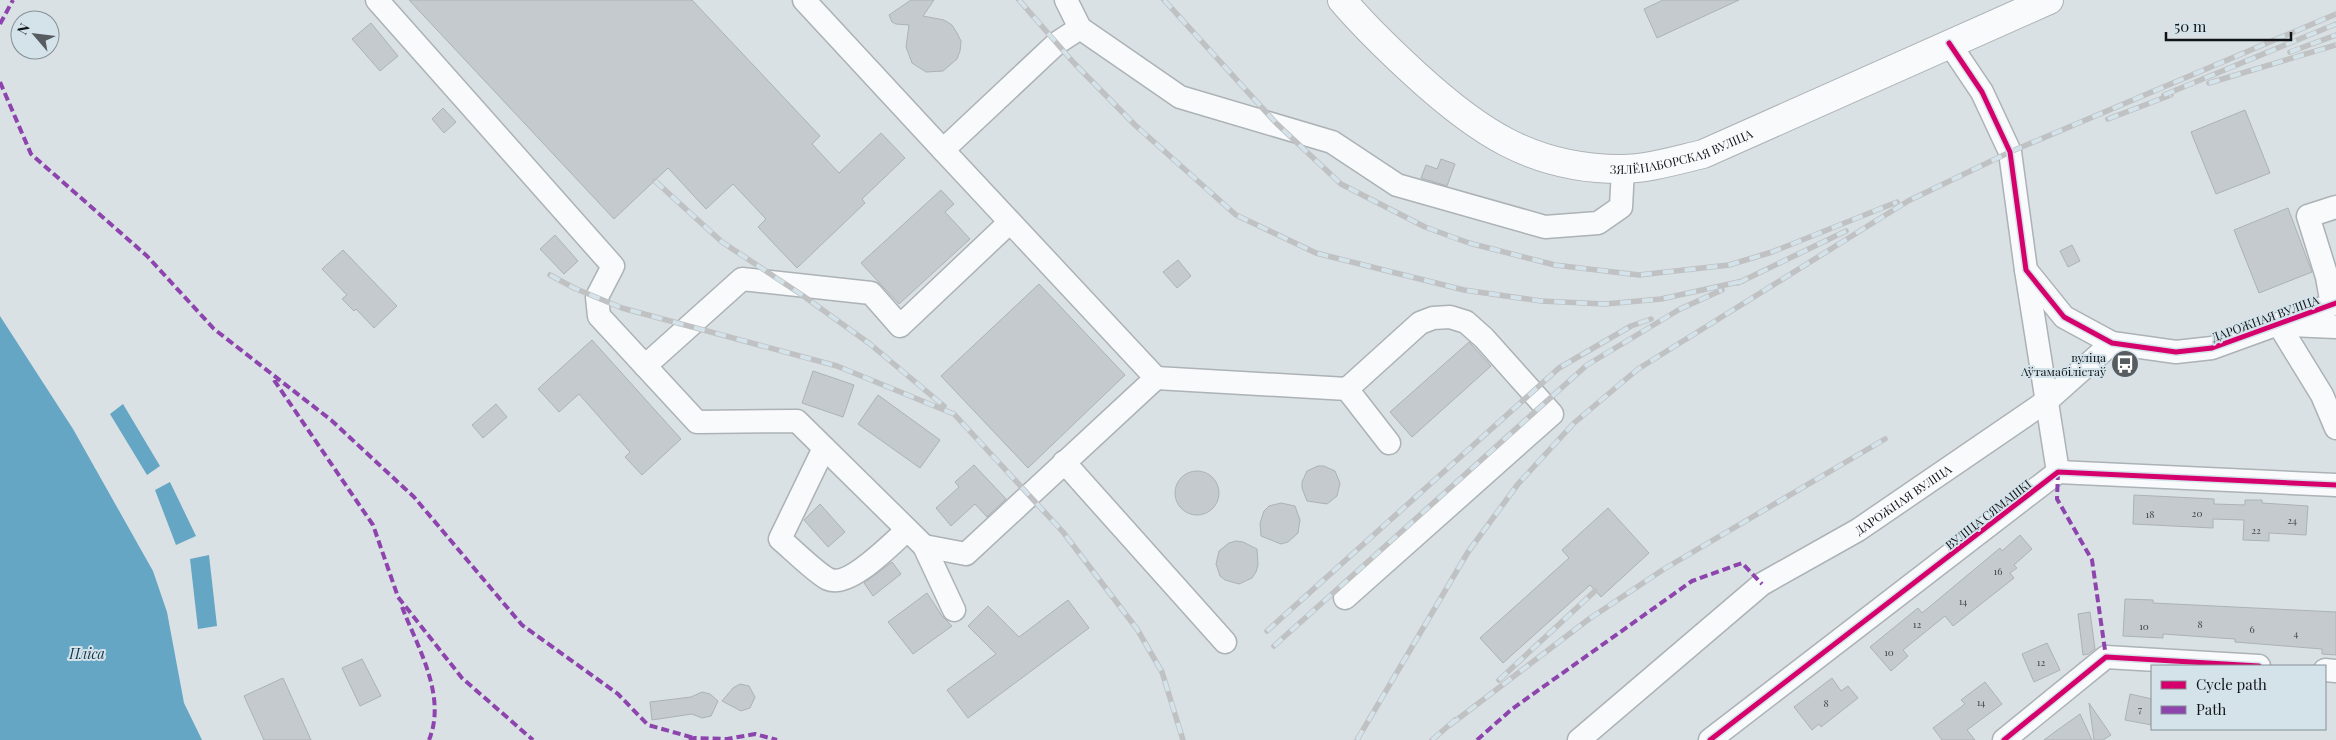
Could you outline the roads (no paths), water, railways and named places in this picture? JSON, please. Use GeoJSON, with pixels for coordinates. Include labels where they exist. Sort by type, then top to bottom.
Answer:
{"type":"FeatureCollection","features":[{"type":"Feature","properties":{"kind":"main road","name":"ЗЯЛЁНАБОРСКАЯ ВУЛІЦА"},"geometry":{"type":"LineString","coordinates":[[1342,0],[1400,60],[1450,107],[1478,127],[1508,144],[1541,157],[1576,167],[1623,169],[1655,165],[1703,154],[2049,0]]}},
{"type":"Feature","properties":{"kind":"street"},"geometry":{"type":"LineString","coordinates":[[378,0],[613,266],[597,297],[599,316],[697,422],[797,421],[924,546],[954,610]]}},
{"type":"Feature","properties":{"kind":"street"},"geometry":{"type":"LineString","coordinates":[[804,0],[1156,378],[1347,390],[1420,323],[1433,318],[1450,317],[1466,322],[1484,338],[1552,414],[1345,598]]}},
{"type":"Feature","properties":{"kind":"street"},"geometry":{"type":"LineString","coordinates":[[1066,0],[1080,28],[1180,97],[1332,142],[1398,185],[1545,227],[1598,223],[1621,207],[1623,169]]}},
{"type":"Feature","properties":{"kind":"street"},"geometry":{"type":"LineString","coordinates":[[943,150],[1057,43],[1080,28]]}},
{"type":"Feature","properties":{"kind":"street"},"geometry":{"type":"LineString","coordinates":[[1949,43],[1982,92],[2010,152],[2026,270],[2058,472],[2336,485]]}},
{"type":"Feature","properties":{"kind":"street"},"geometry":{"type":"LineString","coordinates":[[2334,304],[2308,216],[2336,207]]}},
{"type":"Feature","properties":{"kind":"street"},"geometry":{"type":"LineString","coordinates":[[645,366],[742,279],[871,294],[900,326],[1010,222]]}},
{"type":"Feature","properties":{"kind":"street"},"geometry":{"type":"LineString","coordinates":[[2026,270],[2064,317],[2112,343]]}},
{"type":"Feature","properties":{"kind":"street","name":"ДАРОЖНАЯ ВУЛІЦА"},"geometry":{"type":"LineString","coordinates":[[1579,740],[1762,584],[1858,530],[2048,400],[2112,343],[2176,352],[2212,348],[2334,304]]}},
{"type":"Feature","properties":{"kind":"street"},"geometry":{"type":"LineString","coordinates":[[2279,325],[2336,327]]}},
{"type":"Feature","properties":{"kind":"street"},"geometry":{"type":"LineString","coordinates":[[2279,325],[2329,396],[2336,428]]}},
{"type":"Feature","properties":{"kind":"street"},"geometry":{"type":"LineString","coordinates":[[924,546],[966,554],[1156,378]]}},
{"type":"Feature","properties":{"kind":"street"},"geometry":{"type":"LineString","coordinates":[[1347,390],[1389,443]]}},
{"type":"Feature","properties":{"kind":"street"},"geometry":{"type":"LineString","coordinates":[[824,448],[780,538],[828,579],[838,581],[850,577],[907,530]]}},
{"type":"Feature","properties":{"kind":"street"},"geometry":{"type":"LineString","coordinates":[[1064,462],[1224,642]]}},
{"type":"Feature","properties":{"kind":"street","name":"ВУЛІЦА СЯМАШКІ"},"geometry":{"type":"LineString","coordinates":[[1710,740],[2058,472]]}},
{"type":"Feature","properties":{"kind":"street"},"geometry":{"type":"LineString","coordinates":[[2004,740],[2106,657],[2242,665]]}},
{"type":"Feature","properties":{"kind":"water","name":"Пліса"},"geometry":{"type":"Polygon","coordinates":[[[0,316],[73,429],[153,571],[167,612],[184,703],[202,740],[0,740],[0,316]]]}},
{"type":"Feature","properties":{"kind":"water"},"geometry":{"type":"Polygon","coordinates":[[[123,404],[160,466],[147,475],[110,414],[123,404]]]}},
{"type":"Feature","properties":{"kind":"water"},"geometry":{"type":"Polygon","coordinates":[[[170,482],[196,536],[176,545],[155,490],[170,482]]]}},
{"type":"Feature","properties":{"kind":"water"},"geometry":{"type":"Polygon","coordinates":[[[209,555],[217,626],[198,629],[190,559],[209,555]]]}},
{"type":"Feature","properties":{"kind":"railway"},"geometry":{"type":"LineString","coordinates":[[1019,0],[1074,63],[1135,125],[1236,215],[1316,253],[1464,290],[1541,301],[1605,304],[1661,299],[1743,281]]}},
{"type":"Feature","properties":{"kind":"railway"},"geometry":{"type":"LineString","coordinates":[[1164,0],[1276,123],[1341,184],[1425,227],[1469,243],[1555,265],[1639,275],[1729,265],[1772,252],[1897,202]]}},
{"type":"Feature","properties":{"kind":"railway"},"geometry":{"type":"LineString","coordinates":[[1357,740],[1468,552],[1518,484],[1574,423],[1638,369],[1908,201],[2010,152],[2336,14]]}},
{"type":"Feature","properties":{"kind":"railway"},"geometry":{"type":"LineString","coordinates":[[2164,95],[2336,24]]}},
{"type":"Feature","properties":{"kind":"railway"},"geometry":{"type":"LineString","coordinates":[[2290,52],[2336,35]]}},
{"type":"Feature","properties":{"kind":"railway"},"geometry":{"type":"LineString","coordinates":[[2209,83],[2336,45]]}},
{"type":"Feature","properties":{"kind":"railway"},"geometry":{"type":"LineString","coordinates":[[2108,119],[2171,95]]}},
{"type":"Feature","properties":{"kind":"railway"},"geometry":{"type":"LineString","coordinates":[[655,181],[722,242],[802,295],[870,344],[944,406]]}},
{"type":"Feature","properties":{"kind":"railway"},"geometry":{"type":"LineString","coordinates":[[1738,283],[1846,231]]}},
{"type":"Feature","properties":{"kind":"railway"},"geometry":{"type":"LineString","coordinates":[[550,275],[574,288],[622,308],[837,366],[954,414],[1063,532],[1137,629],[1162,672],[1183,740]]}},
{"type":"Feature","properties":{"kind":"railway"},"geometry":{"type":"LineString","coordinates":[[1274,646],[1587,365],[1680,309],[1722,290]]}},
{"type":"Feature","properties":{"kind":"railway"},"geometry":{"type":"LineString","coordinates":[[1267,631],[1559,368],[1631,326],[1651,319]]}},
{"type":"Feature","properties":{"kind":"railway"},"geometry":{"type":"LineString","coordinates":[[1450,725],[1589,619],[1664,569],[1885,439]]}},
{"type":"Feature","properties":{"kind":"railway"},"geometry":{"type":"LineString","coordinates":[[1499,680],[1595,591]]}},
{"type":"Feature","properties":{"kind":"railway"},"geometry":{"type":"LineString","coordinates":[[1432,740],[1455,720]]}},
{"type":"Feature","properties":{"kind":"place","name":"вуліца Аўтамабілістаў"},"geometry":{"type":"Point","coordinates":[2125,364]}}]}
